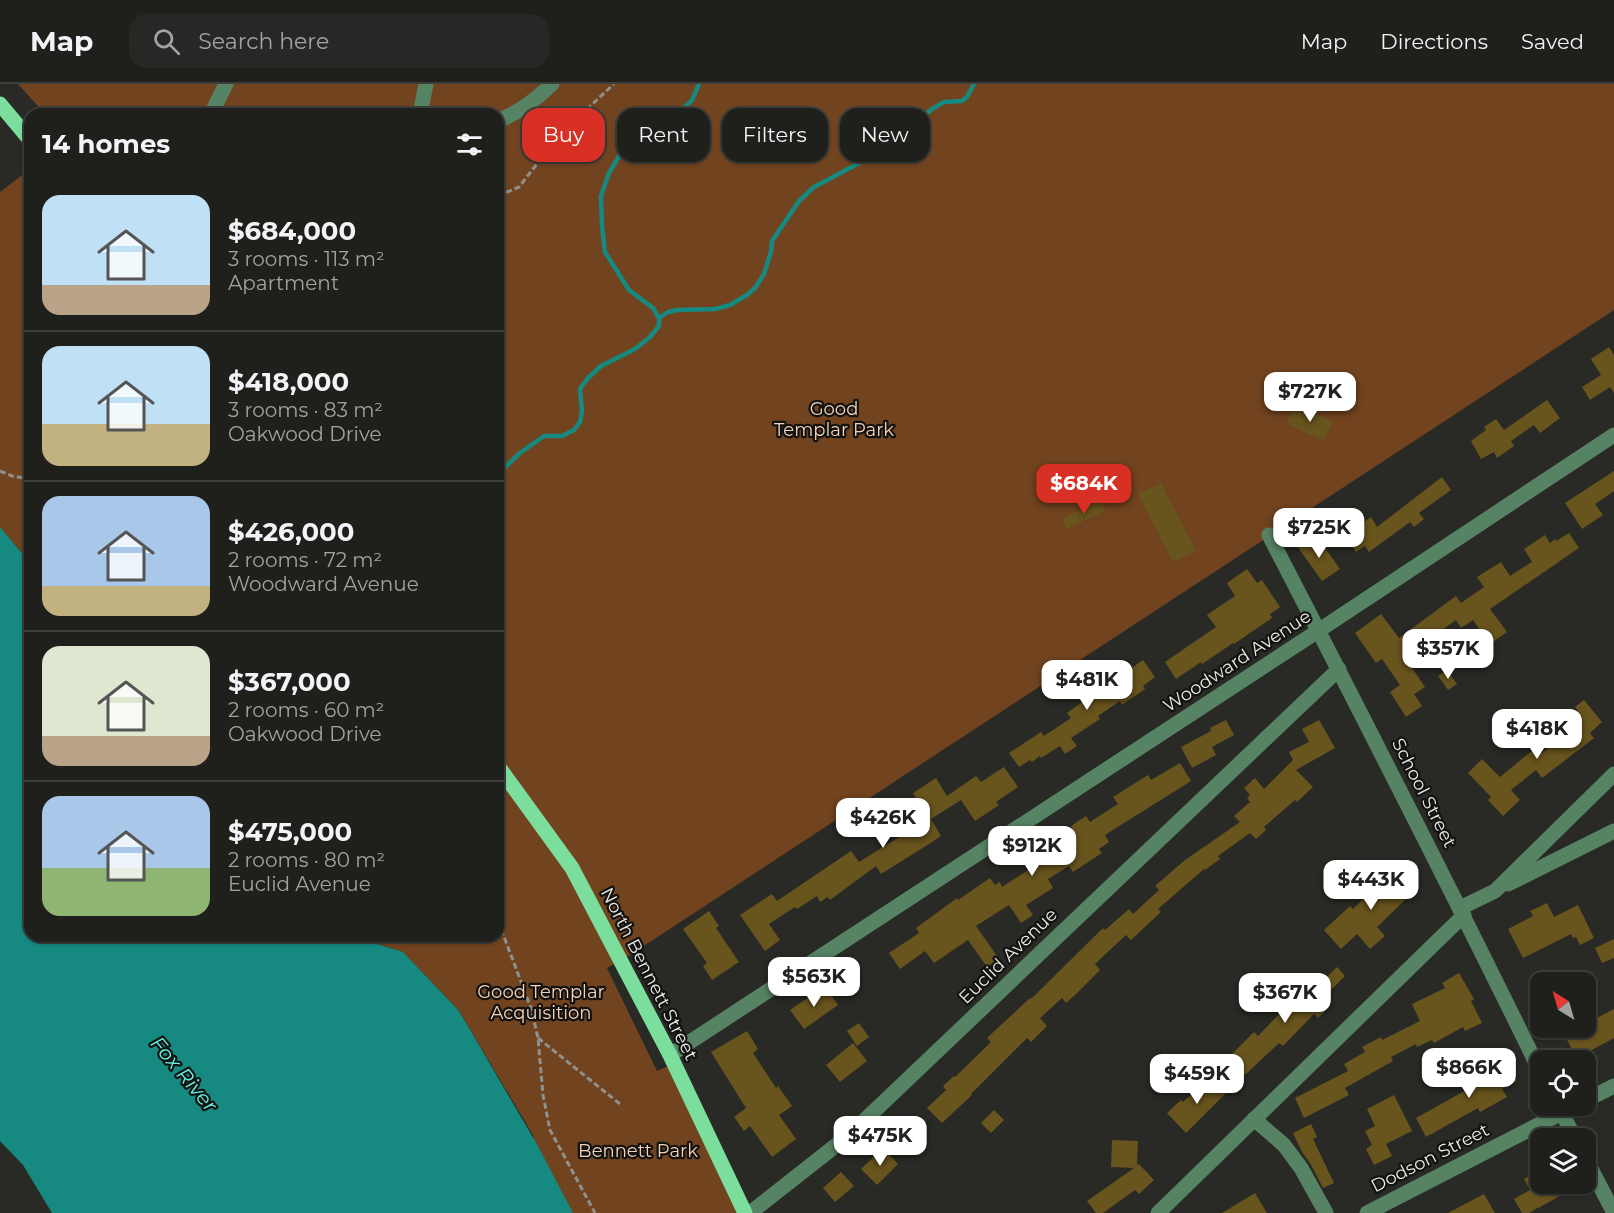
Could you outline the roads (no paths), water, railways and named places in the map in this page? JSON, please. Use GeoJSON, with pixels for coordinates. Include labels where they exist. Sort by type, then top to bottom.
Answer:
{"type":"FeatureCollection","features":[{"type":"Feature","properties":{"kind":"main road"},"geometry":{"type":"LineString","coordinates":[[0,104],[24,133]]}},
{"type":"Feature","properties":{"kind":"main road","name":"North Bennett Street"},"geometry":{"type":"LineString","coordinates":[[504,774],[572,868],[670,1055],[748,1213]]}},
{"type":"Feature","properties":{"kind":"street"},"geometry":{"type":"LineString","coordinates":[[214,108],[226,84]]}},
{"type":"Feature","properties":{"kind":"street"},"geometry":{"type":"LineString","coordinates":[[421,108],[426,84]]}},
{"type":"Feature","properties":{"kind":"street"},"geometry":{"type":"LineString","coordinates":[[504,119],[528,105],[552,84]]}},
{"type":"Feature","properties":{"kind":"street","name":"Woodward Avenue"},"geometry":{"type":"LineString","coordinates":[[670,1055],[1614,435]]}},
{"type":"Feature","properties":{"kind":"street","name":"School Street"},"geometry":{"type":"LineString","coordinates":[[1269,536],[1339,669],[1530,1051]]}},
{"type":"Feature","properties":{"kind":"street","name":"Euclid Avenue"},"geometry":{"type":"LineString","coordinates":[[748,1213],[848,1136],[1339,669]]}},
{"type":"Feature","properties":{"kind":"street"},"geometry":{"type":"LineString","coordinates":[[1495,891],[1614,774]]}},
{"type":"Feature","properties":{"kind":"street"},"geometry":{"type":"LineString","coordinates":[[1158,1213],[1462,912],[1495,891],[1614,831]]}},
{"type":"Feature","properties":{"kind":"street"},"geometry":{"type":"LineString","coordinates":[[1596,1095],[1614,1086]]}},
{"type":"Feature","properties":{"kind":"street","name":"Dodson Street"},"geometry":{"type":"LineString","coordinates":[[1367,1213],[1547,1116]]}},
{"type":"Feature","properties":{"kind":"street"},"geometry":{"type":"LineString","coordinates":[[1254,1119],[1284,1145],[1301,1168],[1326,1213]]}},
{"type":"Feature","properties":{"kind":"street"},"geometry":{"type":"LineString","coordinates":[[1596,1178],[1614,1213]]}},
{"type":"Feature","properties":{"kind":"water","name":"Fox River"},"geometry":{"type":"Polygon","coordinates":[[[0,527],[24,556],[24,942],[371,942],[403,952],[459,1011],[538,1146],[573,1213],[52,1213],[23,1165],[0,1141],[0,527]]]}},
{"type":"Feature","properties":{"kind":"waterway"},"geometry":{"type":"LineString","coordinates":[[504,468],[520,453],[544,436],[562,436],[574,430],[580,422],[582,411],[580,389],[587,379],[601,366],[635,349],[659,326],[659,318],[653,308],[629,290],[605,252],[601,196],[609,173],[629,142],[671,121],[692,100],[699,84]]}},
{"type":"Feature","properties":{"kind":"waterway"},"geometry":{"type":"LineString","coordinates":[[659,318],[668,312],[678,310],[715,309],[730,305],[747,295],[755,288],[764,274],[772,241],[799,201],[814,187],[863,161],[905,133],[932,109],[944,102],[962,101],[974,84]]}},
{"type":"Feature","properties":{"kind":"park label","name":"Good Templar Park"},"geometry":{"type":"Point","coordinates":[834,419]}},
{"type":"Feature","properties":{"kind":"park label","name":"Good Templar Acquisition"},"geometry":{"type":"Point","coordinates":[541,1002]}},
{"type":"Feature","properties":{"kind":"park label","name":"Bennett Park"},"geometry":{"type":"Point","coordinates":[638,1151]}}]}
